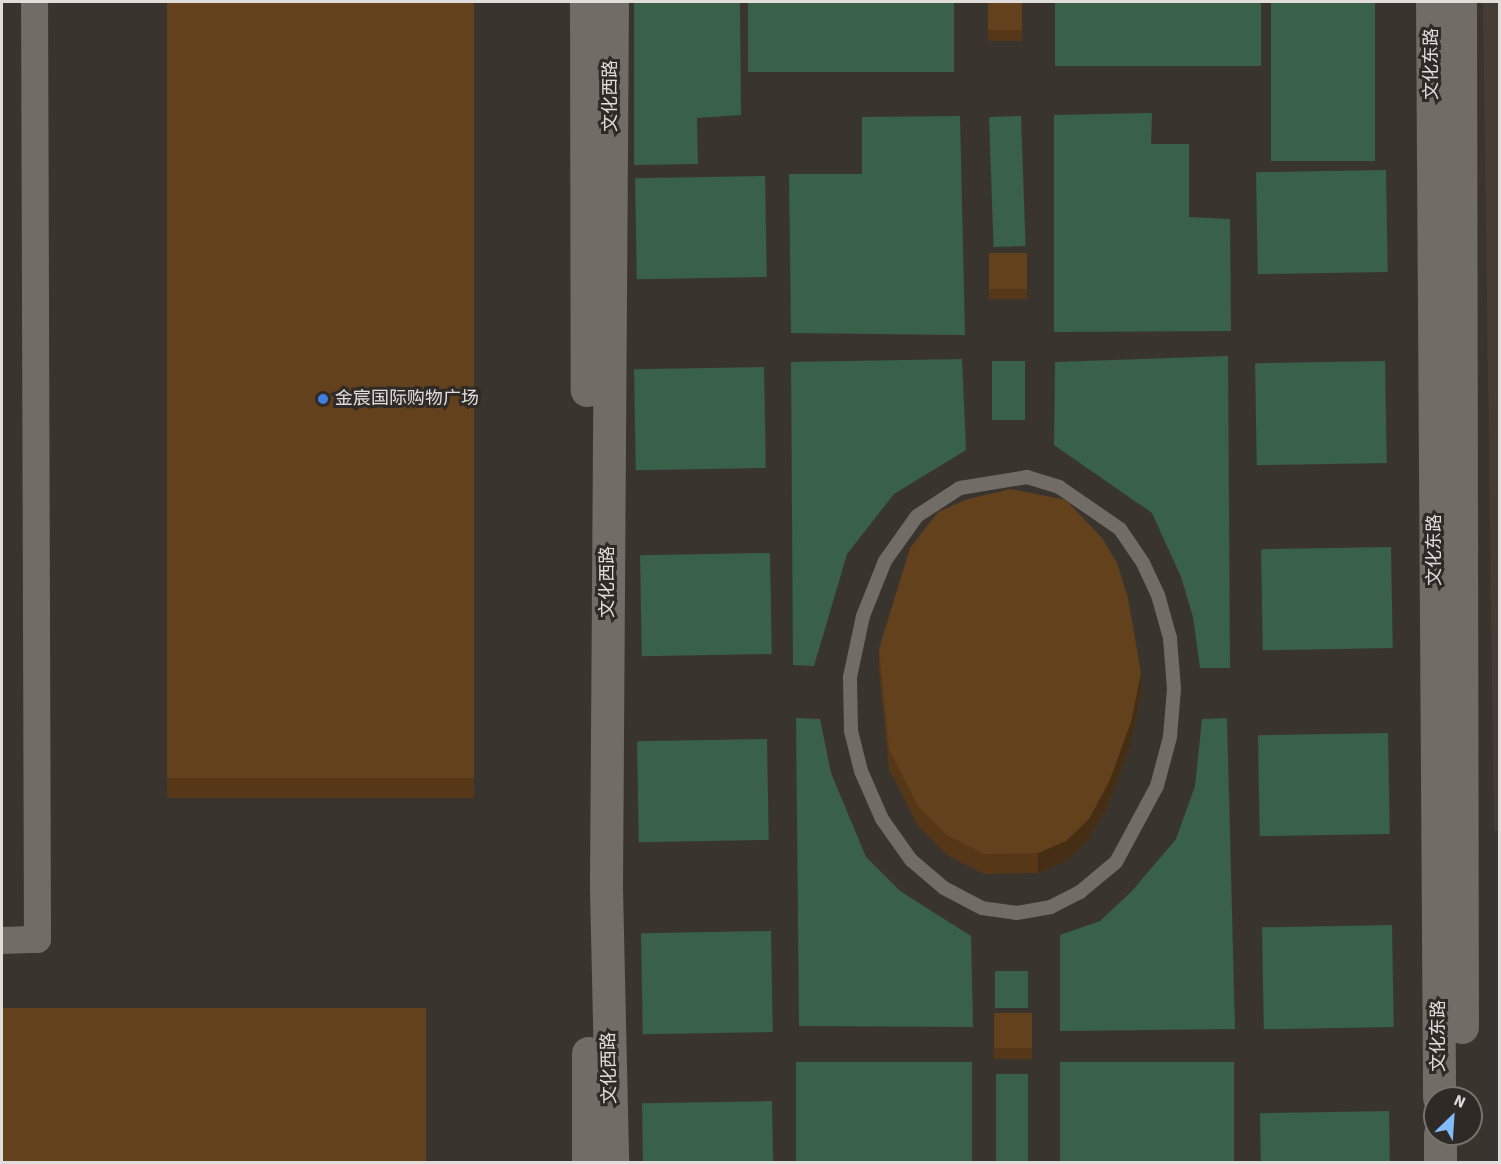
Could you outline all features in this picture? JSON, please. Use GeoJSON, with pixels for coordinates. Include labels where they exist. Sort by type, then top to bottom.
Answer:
{"type":"FeatureCollection","features":[{"type":"Feature","properties":{"kind":"street"},"geometry":{"type":"LineString","coordinates":[[2,940],[37,939],[34,2]]}},
{"type":"Feature","properties":{"kind":"street","name":"文化西路"},"geometry":{"type":"LineString","coordinates":[[586,2],[588,1162]]}},
{"type":"Feature","properties":{"kind":"street","name":"文化西路"},"geometry":{"type":"LineString","coordinates":[[612,2],[606,889],[612,1162]]}},
{"type":"Feature","properties":{"kind":"street","name":"文化东路"},"geometry":{"type":"LineString","coordinates":[[1432,2],[1439,1086]]}},
{"type":"Feature","properties":{"kind":"street","name":"文化东路"},"geometry":{"type":"LineString","coordinates":[[1460,2],[1462,1086]]}},
{"type":"Feature","properties":{"kind":"street"},"geometry":{"type":"LineString","coordinates":[[1440,1146],[1440,1162]]}},
{"type":"Feature","properties":{"kind":"street"},"geometry":{"type":"LineString","coordinates":[[1462,1146],[1462,1162]]}},
{"type":"Feature","properties":{"kind":"lane"},"geometry":{"type":"LineString","coordinates":[[1027,477],[1059,487],[1120,529],[1158,595],[1170,638],[1174,689],[1170,737],[1157,786],[1116,862],[1080,892],[1051,907],[1017,913],[981,908],[944,888],[911,860],[882,819],[861,771],[851,731],[850,677],[863,616],[885,561],[916,516],[960,488],[1005,478],[1027,477]]}},
{"type":"Feature","properties":{"kind":"shaded area"},"geometry":{"type":"Polygon","coordinates":[[[1483,2],[1500,2],[1499,831],[1494,831],[1483,2]]]}},
{"type":"Feature","properties":{"kind":"green space"},"geometry":{"type":"Polygon","coordinates":[[[634,2],[740,2],[741,115],[697,118],[698,164],[634,165],[634,2]]]}},
{"type":"Feature","properties":{"kind":"green space"},"geometry":{"type":"Polygon","coordinates":[[[748,2],[954,2],[954,72],[748,72],[748,2]]]}},
{"type":"Feature","properties":{"kind":"green space"},"geometry":{"type":"Polygon","coordinates":[[[1055,2],[1261,2],[1261,66],[1055,66],[1055,2]]]}},
{"type":"Feature","properties":{"kind":"green space"},"geometry":{"type":"Polygon","coordinates":[[[1271,2],[1375,2],[1375,161],[1271,161],[1271,2]]]}},
{"type":"Feature","properties":{"kind":"green space"},"geometry":{"type":"Polygon","coordinates":[[[1152,113],[1151,144],[1189,144],[1189,217],[1230,219],[1231,331],[1054,332],[1054,115],[1152,113]]]}},
{"type":"Feature","properties":{"kind":"green space"},"geometry":{"type":"Polygon","coordinates":[[[960,116],[965,335],[791,333],[789,174],[862,174],[862,117],[960,116]]]}},
{"type":"Feature","properties":{"kind":"green space"},"geometry":{"type":"Polygon","coordinates":[[[1021,116],[1026,246],[994,247],[989,117],[1021,116]]]}},
{"type":"Feature","properties":{"kind":"green space"},"geometry":{"type":"Polygon","coordinates":[[[1386,170],[1388,272],[1258,274],[1256,172],[1386,170]]]}},
{"type":"Feature","properties":{"kind":"green space"},"geometry":{"type":"Polygon","coordinates":[[[765,176],[767,277],[637,279],[635,178],[765,176]]]}},
{"type":"Feature","properties":{"kind":"green space"},"geometry":{"type":"Polygon","coordinates":[[[1228,356],[1230,668],[1200,668],[1193,617],[1181,577],[1152,513],[1054,445],[1055,362],[1228,356]]]}},
{"type":"Feature","properties":{"kind":"green space"},"geometry":{"type":"Polygon","coordinates":[[[962,359],[966,450],[894,494],[847,554],[814,666],[793,665],[791,362],[962,359]]]}},
{"type":"Feature","properties":{"kind":"green space"},"geometry":{"type":"Polygon","coordinates":[[[992,361],[1025,361],[1025,420],[992,420],[992,361]]]}},
{"type":"Feature","properties":{"kind":"green space"},"geometry":{"type":"Polygon","coordinates":[[[1385,361],[1387,463],[1257,465],[1255,363],[1385,361]]]}},
{"type":"Feature","properties":{"kind":"green space"},"geometry":{"type":"Polygon","coordinates":[[[764,367],[766,468],[636,470],[634,369],[764,367]]]}},
{"type":"Feature","properties":{"kind":"green space"},"geometry":{"type":"Polygon","coordinates":[[[1391,547],[1393,648],[1263,650],[1261,549],[1391,547]]]}},
{"type":"Feature","properties":{"kind":"green space"},"geometry":{"type":"Polygon","coordinates":[[[770,553],[772,654],[642,656],[640,555],[770,553]]]}},
{"type":"Feature","properties":{"kind":"green space"},"geometry":{"type":"Polygon","coordinates":[[[796,718],[820,719],[831,773],[866,857],[900,891],[971,936],[973,1027],[799,1026],[796,718]]]}},
{"type":"Feature","properties":{"kind":"green space"},"geometry":{"type":"Polygon","coordinates":[[[1227,718],[1235,1029],[1060,1031],[1060,935],[1100,921],[1132,891],[1176,839],[1195,786],[1202,719],[1227,718]]]}},
{"type":"Feature","properties":{"kind":"green space"},"geometry":{"type":"Polygon","coordinates":[[[1388,733],[1390,834],[1260,836],[1258,735],[1388,733]]]}},
{"type":"Feature","properties":{"kind":"green space"},"geometry":{"type":"Polygon","coordinates":[[[767,739],[769,840],[639,842],[637,741],[767,739]]]}},
{"type":"Feature","properties":{"kind":"green space"},"geometry":{"type":"Polygon","coordinates":[[[1392,925],[1394,1027],[1264,1029],[1262,927],[1392,925]]]}},
{"type":"Feature","properties":{"kind":"green space"},"geometry":{"type":"Polygon","coordinates":[[[771,931],[773,1032],[643,1034],[641,933],[771,931]]]}},
{"type":"Feature","properties":{"kind":"green space"},"geometry":{"type":"Polygon","coordinates":[[[995,971],[1028,971],[1028,1008],[995,1008],[995,971]]]}},
{"type":"Feature","properties":{"kind":"green space"},"geometry":{"type":"Polygon","coordinates":[[[796,1062],[972,1062],[972,1162],[796,1162],[796,1062]]]}},
{"type":"Feature","properties":{"kind":"green space"},"geometry":{"type":"Polygon","coordinates":[[[1060,1062],[1234,1062],[1234,1162],[1060,1162],[1060,1062]]]}},
{"type":"Feature","properties":{"kind":"green space"},"geometry":{"type":"Polygon","coordinates":[[[996,1074],[1028,1074],[1028,1162],[996,1162],[996,1074]]]}},
{"type":"Feature","properties":{"kind":"green space"},"geometry":{"type":"Polygon","coordinates":[[[772,1101],[773,1162],[643,1162],[642,1103],[772,1101]]]}},
{"type":"Feature","properties":{"kind":"green space"},"geometry":{"type":"Polygon","coordinates":[[[1389,1111],[1390,1162],[1261,1162],[1260,1113],[1389,1111]]]}},
{"type":"Feature","properties":{"kind":"building","name":"金宸国际购物广场"},"geometry":{"type":"Polygon","coordinates":[[[167,2],[474,2],[474,778],[167,778],[167,2]]]}},
{"type":"Feature","properties":{"kind":"building"},"geometry":{"type":"Polygon","coordinates":[[[988,2],[1022,2],[1022,30],[988,30],[988,2]]]}},
{"type":"Feature","properties":{"kind":"building"},"geometry":{"type":"Polygon","coordinates":[[[989,253],[1027,253],[1027,289],[989,289],[989,253]]]}},
{"type":"Feature","properties":{"kind":"building"},"geometry":{"type":"Polygon","coordinates":[[[1011,489],[1066,500],[1102,538],[1117,563],[1128,598],[1141,673],[1131,722],[1109,782],[1089,819],[1066,841],[1038,853],[984,854],[947,835],[918,806],[889,749],[879,649],[910,548],[938,512],[968,499],[1011,489]]]}},
{"type":"Feature","properties":{"kind":"building"},"geometry":{"type":"Polygon","coordinates":[[[2,1008],[426,1008],[426,1162],[2,1162],[2,1008]]]}},
{"type":"Feature","properties":{"kind":"building"},"geometry":{"type":"Polygon","coordinates":[[[994,1013],[1032,1013],[1032,1048],[994,1048],[994,1013]]]}},
{"type":"Feature","properties":{"kind":"place","name":"金宸国际购物广场"},"geometry":{"type":"Point","coordinates":[323,399]}}]}
